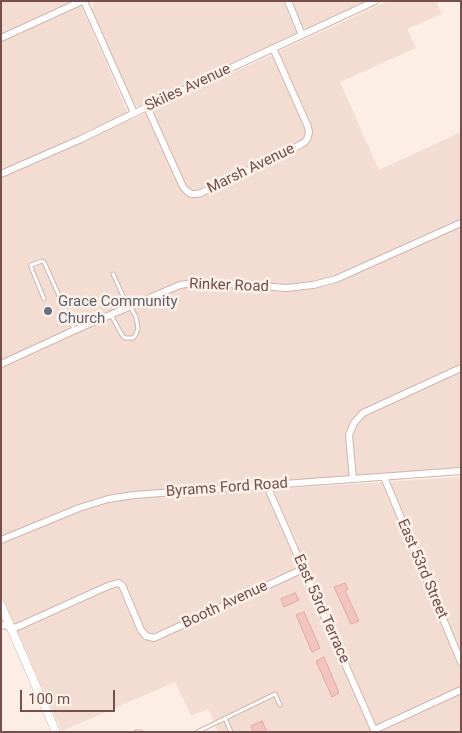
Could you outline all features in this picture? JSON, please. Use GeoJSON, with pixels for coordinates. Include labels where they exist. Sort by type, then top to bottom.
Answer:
{"type":"FeatureCollection","features":[{"type":"Feature","properties":{"kind":"street"},"geometry":{"type":"LineString","coordinates":[[1,38],[83,1],[134,113]]}},
{"type":"Feature","properties":{"kind":"street"},"geometry":{"type":"LineString","coordinates":[[288,1],[302,35]]}},
{"type":"Feature","properties":{"kind":"street","name":"Skiles Avenue"},"geometry":{"type":"LineString","coordinates":[[1,174],[375,1]]}},
{"type":"Feature","properties":{"kind":"street","name":"Marsh Avenue"},"geometry":{"type":"LineString","coordinates":[[147,107],[183,187],[189,192],[201,193],[300,145],[305,142],[309,134],[308,127],[273,48]]}},
{"type":"Feature","properties":{"kind":"street","name":"Rinker Road"},"geometry":{"type":"LineString","coordinates":[[1,364],[180,285],[200,282],[287,288],[314,285],[336,278],[461,224]]}},
{"type":"Feature","properties":{"kind":"street"},"geometry":{"type":"LineString","coordinates":[[354,479],[349,435],[354,422],[363,413],[461,368]]}},
{"type":"Feature","properties":{"kind":"street","name":"Byrams Ford Road"},"geometry":{"type":"LineString","coordinates":[[1,540],[79,508],[108,499],[134,495],[461,471]]}},
{"type":"Feature","properties":{"kind":"street","name":"East 53rd Street"},"geometry":{"type":"LineString","coordinates":[[384,477],[461,662]]}},
{"type":"Feature","properties":{"kind":"street","name":"East 53rd Terrace"},"geometry":{"type":"LineString","coordinates":[[267,486],[374,731]]}},
{"type":"Feature","properties":{"kind":"street","name":"Booth Avenue"},"geometry":{"type":"LineString","coordinates":[[12,628],[118,583],[122,585],[141,630],[146,636],[154,638],[303,568]]}},
{"type":"Feature","properties":{"kind":"street"},"geometry":{"type":"LineString","coordinates":[[1,605],[56,732]]}},
{"type":"Feature","properties":{"kind":"street"},"geometry":{"type":"LineString","coordinates":[[1,626],[4,625],[12,628]]}},
{"type":"Feature","properties":{"kind":"street"},"geometry":{"type":"LineString","coordinates":[[374,731],[461,690]]}},
{"type":"Feature","properties":{"kind":"lane"},"geometry":{"type":"LineString","coordinates":[[44,299],[31,267],[31,265],[42,261],[75,330]]}},
{"type":"Feature","properties":{"kind":"lane"},"geometry":{"type":"LineString","coordinates":[[111,314],[122,335],[126,338],[133,338],[135,336],[138,328],[136,317],[113,274]]}},
{"type":"Feature","properties":{"kind":"lane"},"geometry":{"type":"LineString","coordinates":[[196,732],[275,694],[280,705]]}},
{"type":"Feature","properties":{"kind":"lane"},"geometry":{"type":"LineString","coordinates":[[225,718],[231,732]]}},
{"type":"Feature","properties":{"kind":"lane"},"geometry":{"type":"LineString","coordinates":[[136,732],[142,732]]}},
{"type":"Feature","properties":{"kind":"shaded area"},"geometry":{"type":"Polygon","coordinates":[[[1,1],[79,1],[131,120],[388,1],[436,1],[442,14],[407,29],[416,48],[340,82],[379,170],[461,132],[461,468],[257,483],[262,490],[461,477],[461,732],[218,732],[208,709],[191,716],[175,682],[62,731],[1,596],[1,1]]]}},
{"type":"Feature","properties":{"kind":"shaded area"},"geometry":{"type":"Polygon","coordinates":[[[96,1],[368,1],[140,106],[136,106],[92,10],[93,4],[96,1]]]}},
{"type":"Feature","properties":{"kind":"building"},"geometry":{"type":"Polygon","coordinates":[[[345,583],[348,589],[345,591],[359,621],[351,624],[334,587],[345,583]]]}},
{"type":"Feature","properties":{"kind":"building"},"geometry":{"type":"Polygon","coordinates":[[[295,593],[299,600],[284,607],[281,599],[295,593]]]}},
{"type":"Feature","properties":{"kind":"building"},"geometry":{"type":"Polygon","coordinates":[[[304,612],[320,648],[312,652],[296,615],[304,612]]]}},
{"type":"Feature","properties":{"kind":"building"},"geometry":{"type":"Polygon","coordinates":[[[324,657],[339,693],[332,697],[316,661],[324,657]]]}},
{"type":"Feature","properties":{"kind":"building"},"geometry":{"type":"Polygon","coordinates":[[[262,721],[267,732],[253,732],[251,726],[262,721]]]}},
{"type":"Feature","properties":{"kind":"place","name":"Grace Community Church"},"geometry":{"type":"Point","coordinates":[48,311]}}]}
